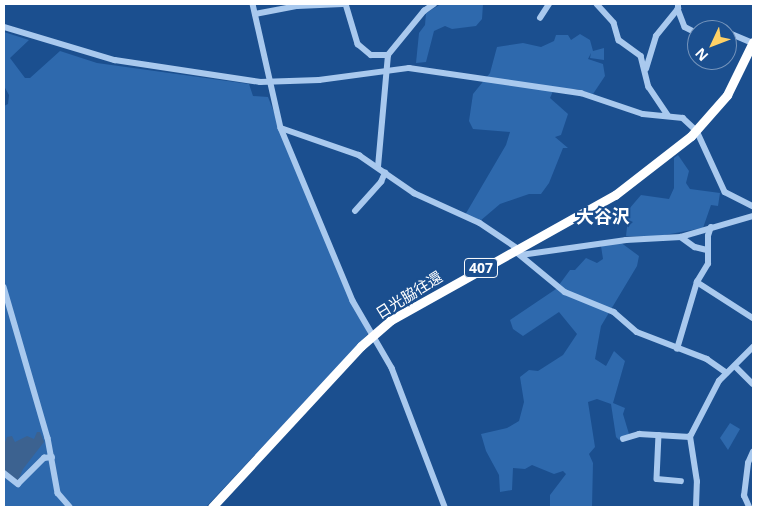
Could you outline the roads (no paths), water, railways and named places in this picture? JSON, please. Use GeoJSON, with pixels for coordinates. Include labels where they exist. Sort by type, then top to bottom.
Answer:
{"type":"FeatureCollection","features":[{"type":"Feature","properties":{"kind":"highway","name":"日光脇往還"},"geometry":{"type":"LineString","coordinates":[[212,507],[374,334],[428,298],[517,251],[628,186],[697,131],[727,95],[753,42]]}},
{"type":"Feature","properties":{"kind":"street"},"geometry":{"type":"LineString","coordinates":[[253,4],[281,128],[353,301],[374,334],[392,368],[445,507]]}},
{"type":"Feature","properties":{"kind":"street"},"geometry":{"type":"LineString","coordinates":[[255,14],[297,6],[342,4]]}},
{"type":"Feature","properties":{"kind":"street"},"geometry":{"type":"LineString","coordinates":[[346,4],[358,44],[371,55],[388,55]]}},
{"type":"Feature","properties":{"kind":"street"},"geometry":{"type":"LineString","coordinates":[[378,168],[385,70],[388,55],[423,7],[434,4]]}},
{"type":"Feature","properties":{"kind":"street"},"geometry":{"type":"LineString","coordinates":[[540,18],[549,4]]}},
{"type":"Feature","properties":{"kind":"street"},"geometry":{"type":"LineString","coordinates":[[597,4],[614,23],[619,40],[638,52],[646,72],[649,87],[668,115]]}},
{"type":"Feature","properties":{"kind":"street"},"geometry":{"type":"LineString","coordinates":[[646,72],[656,36],[678,6]]}},
{"type":"Feature","properties":{"kind":"street"},"geometry":{"type":"LineString","coordinates":[[678,6],[687,28]]}},
{"type":"Feature","properties":{"kind":"street"},"geometry":{"type":"LineString","coordinates":[[4,27],[115,60],[270,82],[319,80],[385,70],[429,69],[581,93],[643,114],[683,118],[697,131],[725,192],[753,206]]}},
{"type":"Feature","properties":{"kind":"street"},"geometry":{"type":"LineString","coordinates":[[737,36],[753,42]]}},
{"type":"Feature","properties":{"kind":"street"},"geometry":{"type":"LineString","coordinates":[[281,128],[359,155],[414,193],[480,224],[517,251],[565,292],[614,312],[637,332],[707,359],[727,373]]}},
{"type":"Feature","properties":{"kind":"street"},"geometry":{"type":"LineString","coordinates":[[355,211],[381,182],[384,173]]}},
{"type":"Feature","properties":{"kind":"street"},"geometry":{"type":"LineString","coordinates":[[517,251],[626,240],[681,237],[753,216]]}},
{"type":"Feature","properties":{"kind":"street"},"geometry":{"type":"LineString","coordinates":[[677,349],[697,282],[708,264],[707,250],[711,228]]}},
{"type":"Feature","properties":{"kind":"street"},"geometry":{"type":"LineString","coordinates":[[681,237],[695,247],[707,250]]}},
{"type":"Feature","properties":{"kind":"street"},"geometry":{"type":"LineString","coordinates":[[697,282],[753,318]]}},
{"type":"Feature","properties":{"kind":"street"},"geometry":{"type":"LineString","coordinates":[[4,287],[52,457],[58,493],[70,507]]}},
{"type":"Feature","properties":{"kind":"street"},"geometry":{"type":"LineString","coordinates":[[696,507],[697,482],[690,437],[719,381],[753,348]]}},
{"type":"Feature","properties":{"kind":"street"},"geometry":{"type":"LineString","coordinates":[[735,366],[753,384]]}},
{"type":"Feature","properties":{"kind":"street"},"geometry":{"type":"LineString","coordinates":[[623,439],[639,434],[690,437]]}},
{"type":"Feature","properties":{"kind":"street"},"geometry":{"type":"LineString","coordinates":[[659,435],[657,479],[681,481]]}},
{"type":"Feature","properties":{"kind":"street"},"geometry":{"type":"LineString","coordinates":[[749,507],[744,496],[748,463],[753,452]]}},
{"type":"Feature","properties":{"kind":"street"},"geometry":{"type":"LineString","coordinates":[[4,473],[18,484],[44,458],[52,457]]}},
{"type":"Feature","properties":{"kind":"district","name":"大谷沢"},"geometry":{"type":"Point","coordinates":[603,216]}}]}
